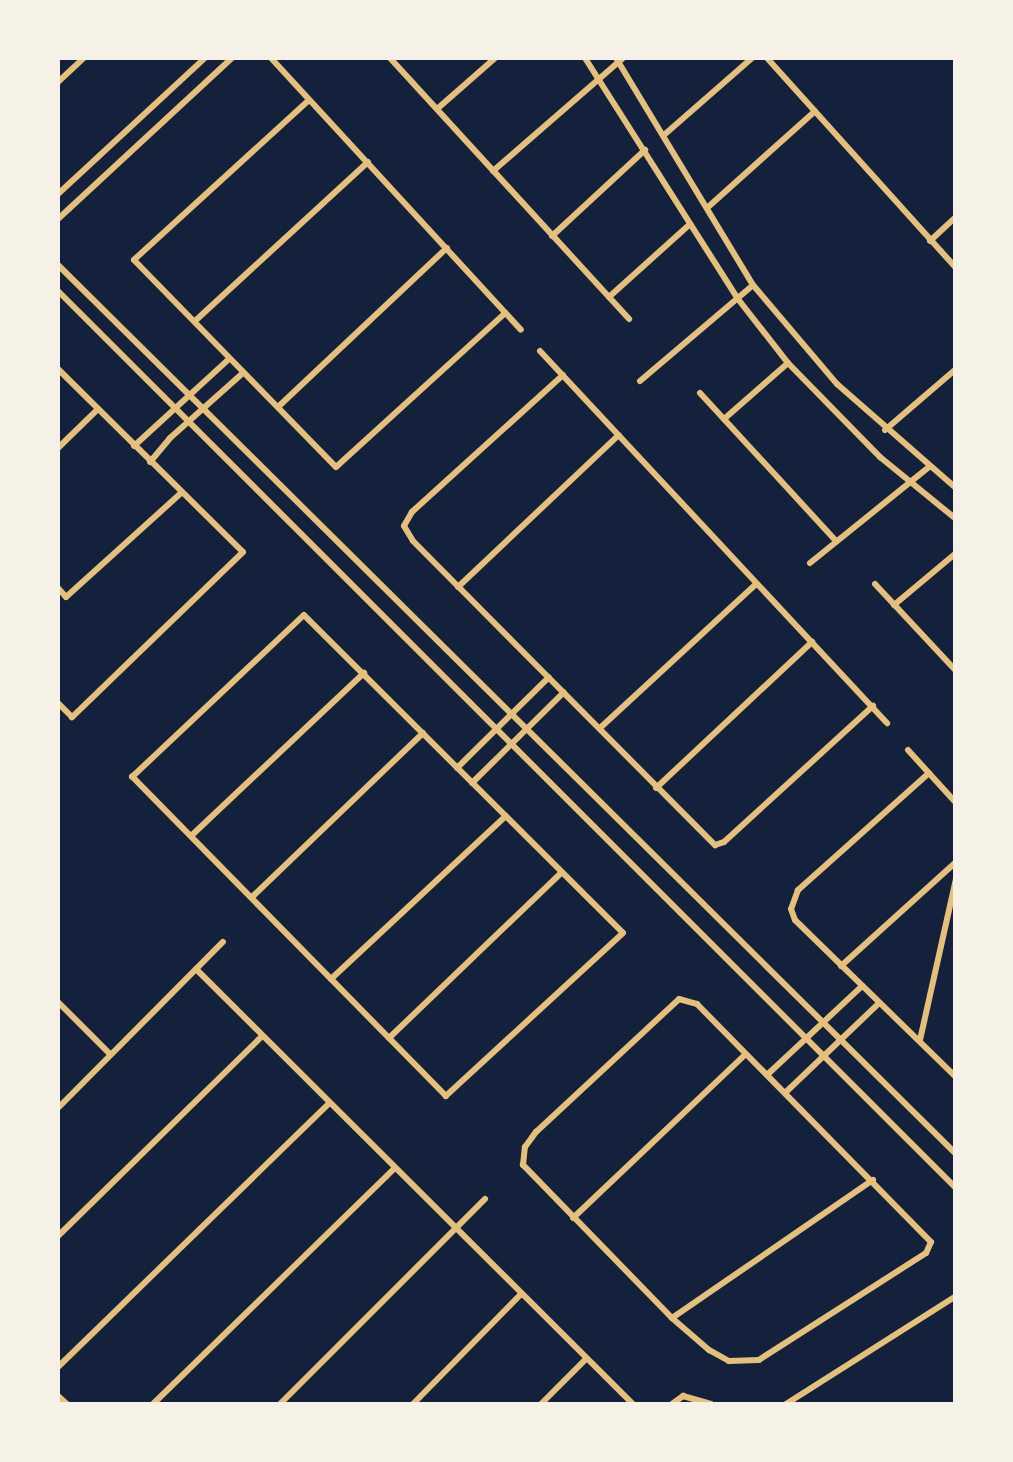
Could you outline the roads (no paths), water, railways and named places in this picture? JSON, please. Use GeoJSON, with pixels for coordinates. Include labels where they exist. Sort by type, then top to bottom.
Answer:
{"type":"FeatureCollection","features":[{"type":"Feature","properties":{"kind":"street"},"geometry":{"type":"LineString","coordinates":[[58,82],[84,58]]}},
{"type":"Feature","properties":{"kind":"street"},"geometry":{"type":"LineString","coordinates":[[58,194],[205,58]]}},
{"type":"Feature","properties":{"kind":"street"},"geometry":{"type":"LineString","coordinates":[[58,219],[232,58]]}},
{"type":"Feature","properties":{"kind":"street"},"geometry":{"type":"LineString","coordinates":[[271,58],[521,330]]}},
{"type":"Feature","properties":{"kind":"street"},"geometry":{"type":"LineString","coordinates":[[390,58],[630,320]]}},
{"type":"Feature","properties":{"kind":"street"},"geometry":{"type":"LineString","coordinates":[[437,109],[494,58]]}},
{"type":"Feature","properties":{"kind":"street"},"geometry":{"type":"LineString","coordinates":[[585,58],[689,225],[788,363],[909,482],[956,519]]}},
{"type":"Feature","properties":{"kind":"street"},"geometry":{"type":"LineString","coordinates":[[664,135],[752,58]]}},
{"type":"Feature","properties":{"kind":"street"},"geometry":{"type":"LineString","coordinates":[[767,58],[956,268]]}},
{"type":"Feature","properties":{"kind":"street"},"geometry":{"type":"LineString","coordinates":[[494,171],[619,59],[753,284],[818,365],[885,430],[954,485]]}},
{"type":"Feature","properties":{"kind":"street"},"geometry":{"type":"LineString","coordinates":[[309,100],[134,260],[336,468],[505,313]]}},
{"type":"Feature","properties":{"kind":"street"},"geometry":{"type":"LineString","coordinates":[[707,208],[815,111]]}},
{"type":"Feature","properties":{"kind":"street"},"geometry":{"type":"LineString","coordinates":[[552,236],[645,150]]}},
{"type":"Feature","properties":{"kind":"street"},"geometry":{"type":"LineString","coordinates":[[194,322],[368,162]]}},
{"type":"Feature","properties":{"kind":"street"},"geometry":{"type":"LineString","coordinates":[[930,241],[956,217]]}},
{"type":"Feature","properties":{"kind":"street"},"geometry":{"type":"LineString","coordinates":[[609,297],[689,225]]}},
{"type":"Feature","properties":{"kind":"street"},"geometry":{"type":"LineString","coordinates":[[278,406],[447,248]]}},
{"type":"Feature","properties":{"kind":"street"},"geometry":{"type":"LineString","coordinates":[[58,265],[956,1154]]}},
{"type":"Feature","properties":{"kind":"street"},"geometry":{"type":"LineString","coordinates":[[640,381],[753,284]]}},
{"type":"Feature","properties":{"kind":"street"},"geometry":{"type":"LineString","coordinates":[[58,291],[956,1188]]}},
{"type":"Feature","properties":{"kind":"street"},"geometry":{"type":"LineString","coordinates":[[540,350],[887,722]]}},
{"type":"Feature","properties":{"kind":"street"},"geometry":{"type":"LineString","coordinates":[[134,446],[188,392],[229,359]]}},
{"type":"Feature","properties":{"kind":"street"},"geometry":{"type":"LineString","coordinates":[[724,420],[788,363]]}},
{"type":"Feature","properties":{"kind":"street"},"geometry":{"type":"LineString","coordinates":[[58,369],[243,552],[72,717],[58,702]]}},
{"type":"Feature","properties":{"kind":"street"},"geometry":{"type":"LineString","coordinates":[[885,430],[956,369]]}},
{"type":"Feature","properties":{"kind":"street"},"geometry":{"type":"LineString","coordinates":[[150,462],[244,373]]}},
{"type":"Feature","properties":{"kind":"street"},"geometry":{"type":"LineString","coordinates":[[563,376],[406,519],[408,534],[656,788],[708,840],[719,845],[873,706]]}},
{"type":"Feature","properties":{"kind":"street"},"geometry":{"type":"LineString","coordinates":[[700,393],[836,541]]}},
{"type":"Feature","properties":{"kind":"street"},"geometry":{"type":"LineString","coordinates":[[58,448],[98,409]]}},
{"type":"Feature","properties":{"kind":"street"},"geometry":{"type":"LineString","coordinates":[[458,586],[619,435]]}},
{"type":"Feature","properties":{"kind":"street"},"geometry":{"type":"LineString","coordinates":[[810,563],[929,466]]}},
{"type":"Feature","properties":{"kind":"street"},"geometry":{"type":"LineString","coordinates":[[58,588],[66,598],[182,493]]}},
{"type":"Feature","properties":{"kind":"street"},"geometry":{"type":"LineString","coordinates":[[894,605],[956,552]]}},
{"type":"Feature","properties":{"kind":"street"},"geometry":{"type":"LineString","coordinates":[[600,728],[756,584]]}},
{"type":"Feature","properties":{"kind":"street"},"geometry":{"type":"LineString","coordinates":[[874,584],[955,669]]}},
{"type":"Feature","properties":{"kind":"street"},"geometry":{"type":"LineString","coordinates":[[304,614],[364,673],[561,873],[618,924],[620,937],[451,1094],[440,1092],[132,777],[304,614]]}},
{"type":"Feature","properties":{"kind":"street"},"geometry":{"type":"LineString","coordinates":[[656,788],[812,642]]}},
{"type":"Feature","properties":{"kind":"street"},"geometry":{"type":"LineString","coordinates":[[191,836],[364,673]]}},
{"type":"Feature","properties":{"kind":"street"},"geometry":{"type":"LineString","coordinates":[[457,768],[548,677]]}},
{"type":"Feature","properties":{"kind":"street"},"geometry":{"type":"LineString","coordinates":[[472,782],[564,692]]}},
{"type":"Feature","properties":{"kind":"street"},"geometry":{"type":"LineString","coordinates":[[252,897],[423,733]]}},
{"type":"Feature","properties":{"kind":"street"},"geometry":{"type":"LineString","coordinates":[[908,750],[956,803]]}},
{"type":"Feature","properties":{"kind":"street"},"geometry":{"type":"LineString","coordinates":[[929,774],[792,900],[796,920],[956,1078]]}},
{"type":"Feature","properties":{"kind":"street"},"geometry":{"type":"LineString","coordinates":[[332,978],[506,816]]}},
{"type":"Feature","properties":{"kind":"street"},"geometry":{"type":"LineString","coordinates":[[840,966],[956,862]]}},
{"type":"Feature","properties":{"kind":"street"},"geometry":{"type":"LineString","coordinates":[[389,1038],[561,873]]}},
{"type":"Feature","properties":{"kind":"street"},"geometry":{"type":"LineString","coordinates":[[920,1041],[956,879]]}},
{"type":"Feature","properties":{"kind":"street"},"geometry":{"type":"LineString","coordinates":[[58,1108],[223,942]]}},
{"type":"Feature","properties":{"kind":"street"},"geometry":{"type":"LineString","coordinates":[[196,969],[633,1404]]}},
{"type":"Feature","properties":{"kind":"street"},"geometry":{"type":"LineString","coordinates":[[768,1074],[862,986]]}},
{"type":"Feature","properties":{"kind":"street"},"geometry":{"type":"LineString","coordinates":[[688,999],[697,1004],[746,1054],[929,1236],[926,1253],[758,1360],[728,1361],[672,1318],[527,1173],[522,1158],[525,1148],[670,1003],[688,999]]}},
{"type":"Feature","properties":{"kind":"street"},"geometry":{"type":"LineString","coordinates":[[58,1002],[110,1054]]}},
{"type":"Feature","properties":{"kind":"street"},"geometry":{"type":"LineString","coordinates":[[786,1092],[879,1002]]}},
{"type":"Feature","properties":{"kind":"street"},"geometry":{"type":"LineString","coordinates":[[58,1236],[262,1036]]}},
{"type":"Feature","properties":{"kind":"street"},"geometry":{"type":"LineString","coordinates":[[572,1218],[746,1054]]}},
{"type":"Feature","properties":{"kind":"street"},"geometry":{"type":"LineString","coordinates":[[58,1367],[328,1104]]}},
{"type":"Feature","properties":{"kind":"street"},"geometry":{"type":"LineString","coordinates":[[153,1404],[394,1169]]}},
{"type":"Feature","properties":{"kind":"street"},"geometry":{"type":"LineString","coordinates":[[672,1318],[873,1180]]}},
{"type":"Feature","properties":{"kind":"street"},"geometry":{"type":"LineString","coordinates":[[280,1404],[485,1199]]}},
{"type":"Feature","properties":{"kind":"street"},"geometry":{"type":"LineString","coordinates":[[412,1404],[520,1295]]}},
{"type":"Feature","properties":{"kind":"street"},"geometry":{"type":"LineString","coordinates":[[786,1404],[956,1296]]}},
{"type":"Feature","properties":{"kind":"street"},"geometry":{"type":"LineString","coordinates":[[541,1404],[586,1360]]}},
{"type":"Feature","properties":{"kind":"street"},"geometry":{"type":"LineString","coordinates":[[58,1396],[67,1404]]}},
{"type":"Feature","properties":{"kind":"street"},"geometry":{"type":"LineString","coordinates":[[672,1404],[683,1396],[711,1404]]}}]}
